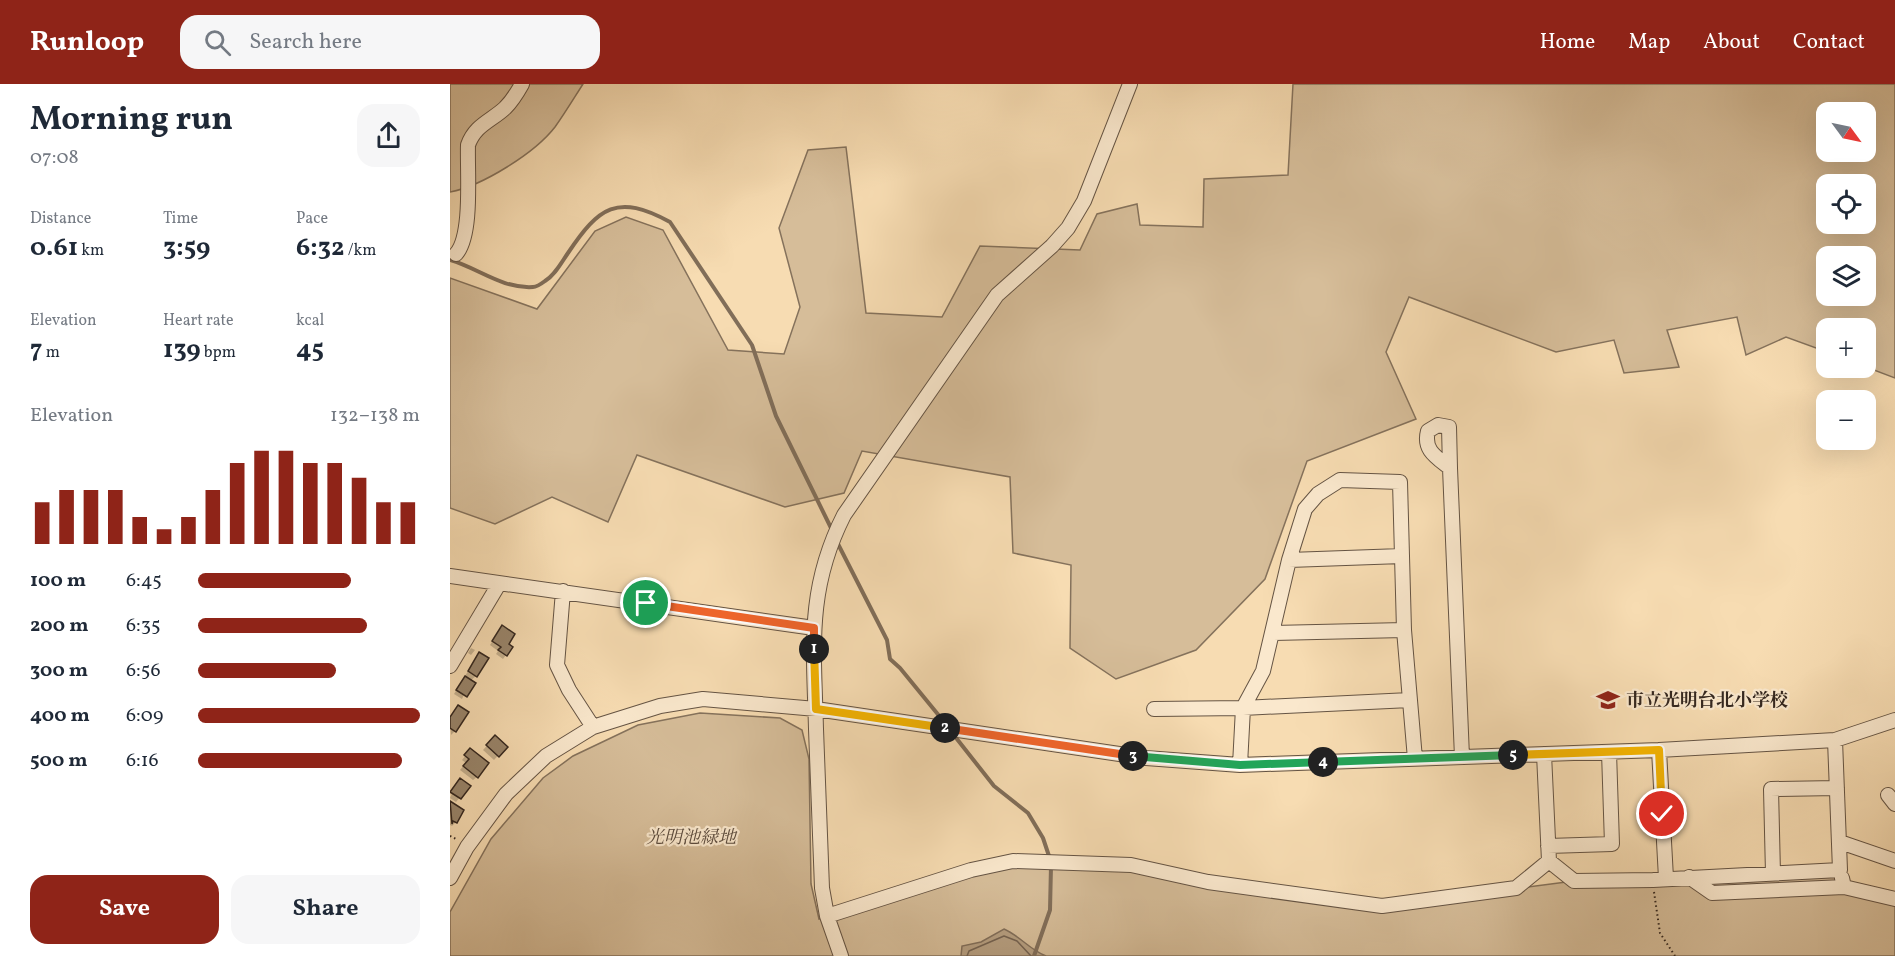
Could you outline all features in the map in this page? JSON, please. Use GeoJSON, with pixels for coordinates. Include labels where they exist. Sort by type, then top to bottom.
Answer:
{"type":"FeatureCollection","features":[{"type":"Feature","properties":{"kind":"street"},"geometry":{"type":"LineString","coordinates":[[456,254],[462,247],[466,231],[468,144],[471,135],[476,128],[503,110],[522,84]]}},
{"type":"Feature","properties":{"kind":"street"},"geometry":{"type":"LineString","coordinates":[[841,956],[826,916],[822,888],[814,628],[821,569],[844,515],[997,295],[1052,246],[1068,228],[1084,201],[1130,84]]}},
{"type":"Feature","properties":{"kind":"street"},"geometry":{"type":"LineString","coordinates":[[1450,468],[1462,757]]}},
{"type":"Feature","properties":{"kind":"street"},"geometry":{"type":"LineString","coordinates":[[1240,765],[1244,708],[1263,671],[1289,560],[1305,510],[1318,494],[1340,480],[1400,482],[1404,630],[1415,759]]}},
{"type":"Feature","properties":{"kind":"street"},"geometry":{"type":"LineString","coordinates":[[1289,560],[1402,556]]}},
{"type":"Feature","properties":{"kind":"street"},"geometry":{"type":"LineString","coordinates":[[450,576],[814,628]]}},
{"type":"Feature","properties":{"kind":"street"},"geometry":{"type":"LineString","coordinates":[[450,666],[499,584]]}},
{"type":"Feature","properties":{"kind":"street"},"geometry":{"type":"LineString","coordinates":[[563,591],[557,665],[593,726]]}},
{"type":"Feature","properties":{"kind":"street"},"geometry":{"type":"LineString","coordinates":[[1273,633],[1404,630]]}},
{"type":"Feature","properties":{"kind":"street"},"geometry":{"type":"LineString","coordinates":[[450,878],[467,847],[506,794],[546,756],[593,726],[660,705],[703,699],[816,709],[1146,758],[1240,765],[1659,750],[1834,740],[1895,720]]}},
{"type":"Feature","properties":{"kind":"street"},"geometry":{"type":"LineString","coordinates":[[1154,709],[1244,708],[1410,700]]}},
{"type":"Feature","properties":{"kind":"street"},"geometry":{"type":"LineString","coordinates":[[1834,740],[1840,842],[1839,870],[1844,887]]}},
{"type":"Feature","properties":{"kind":"street"},"geometry":{"type":"LineString","coordinates":[[1659,750],[1659,879]]}},
{"type":"Feature","properties":{"kind":"street"},"geometry":{"type":"LineString","coordinates":[[1548,846],[1612,844],[1609,752]]}},
{"type":"Feature","properties":{"kind":"street"},"geometry":{"type":"LineString","coordinates":[[1544,754],[1549,861],[1575,881],[1839,870]]}},
{"type":"Feature","properties":{"kind":"street"},"geometry":{"type":"LineString","coordinates":[[1773,874],[1771,789],[1837,788]]}},
{"type":"Feature","properties":{"kind":"street"},"geometry":{"type":"LineString","coordinates":[[1840,842],[1895,861]]}},
{"type":"Feature","properties":{"kind":"street"},"geometry":{"type":"LineString","coordinates":[[826,916],[961,873],[1013,861],[1131,866],[1208,882],[1382,906],[1516,888],[1549,861]]}},
{"type":"Feature","properties":{"kind":"street"},"geometry":{"type":"LineString","coordinates":[[1689,877],[1712,893],[1844,887],[1895,899]]}},
{"type":"Feature","properties":{"kind":"path"},"geometry":{"type":"LineString","coordinates":[[450,836],[458,840]]}},
{"type":"Feature","properties":{"kind":"path"},"geometry":{"type":"LineString","coordinates":[[1659,879],[1660,933],[1675,956]]}},
{"type":"Feature","properties":{"kind":"green space"},"geometry":{"type":"Polygon","coordinates":[[[450,84],[583,84],[555,127],[535,147],[492,176],[463,189],[450,192],[450,84]]]}},
{"type":"Feature","properties":{"kind":"green space"},"geometry":{"type":"Polygon","coordinates":[[[1293,84],[1895,84],[1895,378],[1876,371],[1876,318],[1816,318],[1816,348],[1786,337],[1746,355],[1737,317],[1667,330],[1679,367],[1624,373],[1614,340],[1556,352],[1409,297],[1386,352],[1416,419],[1307,461],[1265,579],[1196,650],[1116,679],[1070,648],[1071,565],[1013,553],[1010,477],[862,451],[844,493],[785,507],[637,455],[608,522],[552,497],[495,524],[450,508],[450,278],[537,309],[595,231],[626,217],[663,230],[728,350],[784,354],[800,307],[779,228],[808,150],[846,147],[866,313],[942,317],[980,246],[1080,250],[1097,214],[1137,204],[1140,225],[1203,227],[1204,179],[1288,175],[1293,84]]]}},
{"type":"Feature","properties":{"kind":"green space","name":"光明池緑地"},"geometry":{"type":"Polygon","coordinates":[[[700,713],[780,718],[802,730],[809,759],[811,884],[819,919],[971,870],[1084,862],[1382,906],[1574,881],[1840,870],[1840,891],[1895,903],[1895,956],[450,956],[450,912],[491,839],[543,778],[573,756],[638,725],[700,713]]]}},
{"type":"Feature","properties":{"kind":"water"},"geometry":{"type":"Polygon","coordinates":[[[1004,929],[1046,956],[961,956],[962,946],[981,942],[1004,929]]]}},
{"type":"Feature","properties":{"kind":"building"},"geometry":{"type":"Polygon","coordinates":[[[502,625],[515,634],[509,644],[513,647],[507,656],[498,650],[501,647],[492,641],[502,625]]]}},
{"type":"Feature","properties":{"kind":"building"},"geometry":{"type":"Polygon","coordinates":[[[479,652],[489,658],[477,677],[468,671],[479,652]]]}},
{"type":"Feature","properties":{"kind":"building"},"geometry":{"type":"Polygon","coordinates":[[[465,676],[476,683],[467,697],[456,690],[465,676]]]}},
{"type":"Feature","properties":{"kind":"building"},"geometry":{"type":"Polygon","coordinates":[[[458,705],[469,712],[456,732],[450,728],[450,717],[458,705]]]}},
{"type":"Feature","properties":{"kind":"building"},"geometry":{"type":"Polygon","coordinates":[[[495,735],[508,747],[499,757],[486,745],[495,735]]]}},
{"type":"Feature","properties":{"kind":"building"},"geometry":{"type":"Polygon","coordinates":[[[470,748],[489,763],[478,778],[463,766],[469,759],[464,755],[470,748]]]}},
{"type":"Feature","properties":{"kind":"building"},"geometry":{"type":"Polygon","coordinates":[[[460,778],[471,786],[461,799],[450,792],[460,778]]]}},
{"type":"Feature","properties":{"kind":"building"},"geometry":{"type":"Polygon","coordinates":[[[450,801],[464,810],[457,823],[453,821],[452,824],[450,801]]]}},
{"type":"Feature","properties":{"kind":"waterway"},"geometry":{"type":"LineString","coordinates":[[450,260],[511,285],[534,287],[552,276],[579,237],[600,215],[611,209],[636,208],[670,222],[752,345],[776,416],[833,532]]}},
{"type":"Feature","properties":{"kind":"waterway"},"geometry":{"type":"LineString","coordinates":[[837,542],[887,640],[890,659],[945,723]]}},
{"type":"Feature","properties":{"kind":"waterway"},"geometry":{"type":"LineString","coordinates":[[953,734],[994,786],[1028,813],[1043,838],[1050,859]]}},
{"type":"Feature","properties":{"kind":"waterway"},"geometry":{"type":"LineString","coordinates":[[1034,956],[1050,910],[1051,866]]}},
{"type":"Feature","properties":{"kind":"place","name":"市立光明台北小学校"},"geometry":{"type":"Point","coordinates":[1608,700]}},
{"type":"Feature","properties":{"kind":"route"},"geometry":{"type":"LineString","coordinates":[[646,603],[814,628],[816,709],[1146,758],[1240,765],[1659,750],[1662,814]]}}]}
